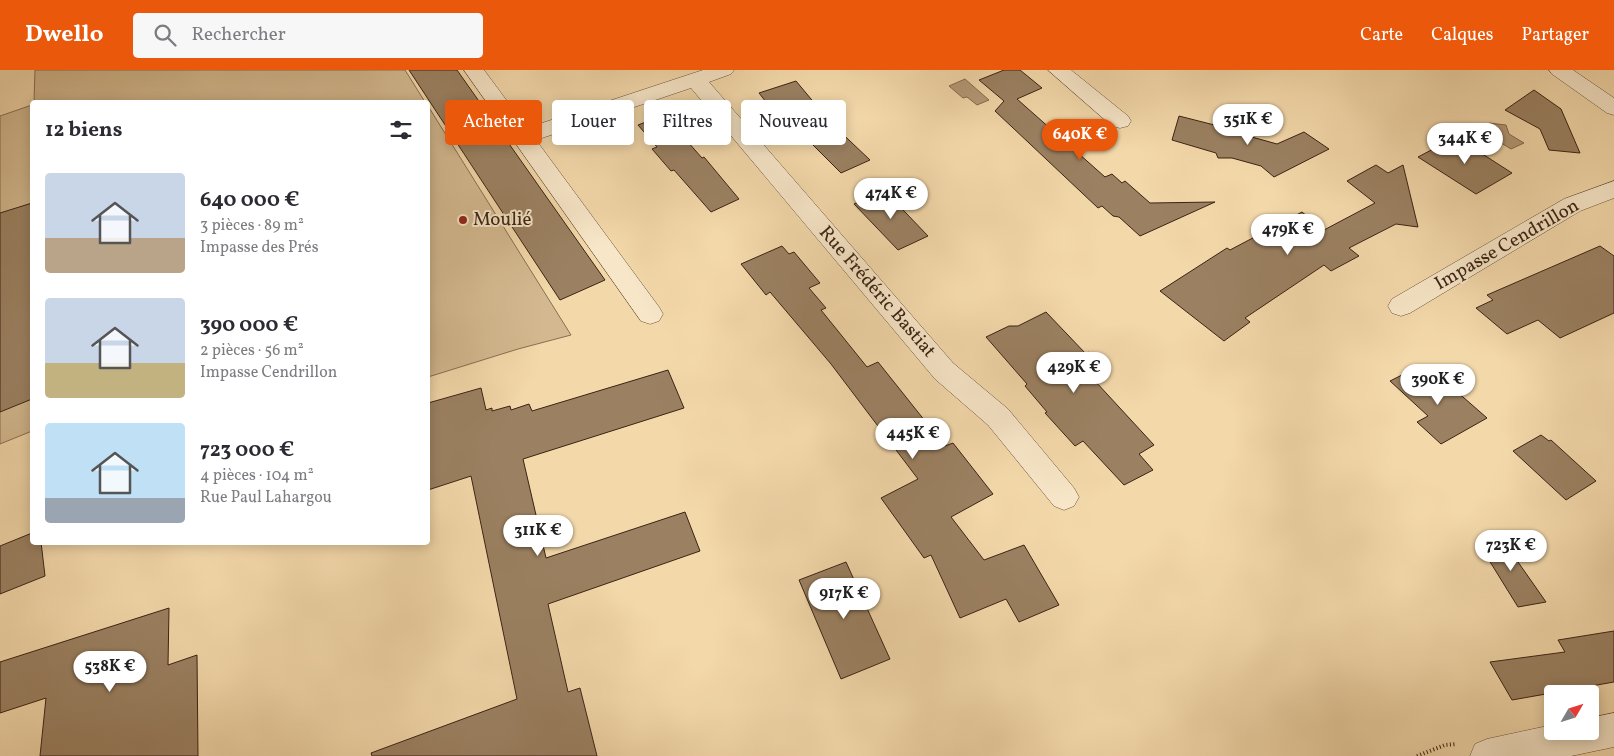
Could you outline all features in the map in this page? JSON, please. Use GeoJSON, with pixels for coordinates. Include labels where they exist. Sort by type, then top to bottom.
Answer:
{"type":"FeatureCollection","features":[{"type":"Feature","properties":{"kind":"street"},"geometry":{"type":"LineString","coordinates":[[474,70],[496,100]]}},
{"type":"Feature","properties":{"kind":"street"},"geometry":{"type":"LineString","coordinates":[[542,131],[724,70]]}},
{"type":"Feature","properties":{"kind":"street"},"geometry":{"type":"LineString","coordinates":[[1058,70],[1120,121]]}},
{"type":"Feature","properties":{"kind":"street"},"geometry":{"type":"LineString","coordinates":[[1559,70],[1614,108]]}},
{"type":"Feature","properties":{"kind":"street","name":"Rue Frédéric Bastiat"},"geometry":{"type":"LineString","coordinates":[[695,80],[944,371],[998,416],[1064,498]]}},
{"type":"Feature","properties":{"kind":"street"},"geometry":{"type":"LineString","coordinates":[[530,145],[650,314]]}},
{"type":"Feature","properties":{"kind":"street","name":"Impasse Cendrillon"},"geometry":{"type":"LineString","coordinates":[[1402,306],[1572,205],[1614,189]]}},
{"type":"Feature","properties":{"kind":"street"},"geometry":{"type":"LineString","coordinates":[[1487,756],[1614,730]]}},
{"type":"Feature","properties":{"kind":"shaded area"},"geometry":{"type":"Polygon","coordinates":[[[35,70],[405,70],[424,100],[34,100],[35,70]]]}},
{"type":"Feature","properties":{"kind":"shaded area"},"geometry":{"type":"Polygon","coordinates":[[[965,79],[989,100],[977,105],[967,97],[963,98],[949,86],[965,79]]]}},
{"type":"Feature","properties":{"kind":"shaded area"},"geometry":{"type":"Polygon","coordinates":[[[30,106],[30,432],[0,444],[0,116],[30,106]]]}},
{"type":"Feature","properties":{"kind":"shaded area","name":"Moulié"},"geometry":{"type":"Polygon","coordinates":[[[430,109],[445,133],[445,145],[452,145],[571,335],[430,376],[430,109]]]}},
{"type":"Feature","properties":{"kind":"shaded area"},"geometry":{"type":"Polygon","coordinates":[[[1489,123],[1506,125],[1509,134],[1524,143],[1511,149],[1493,138],[1489,123]]]}},
{"type":"Feature","properties":{"kind":"building"},"geometry":{"type":"Polygon","coordinates":[[[409,70],[457,70],[478,100],[445,100],[445,125],[409,70]]]}},
{"type":"Feature","properties":{"kind":"building"},"geometry":{"type":"Polygon","coordinates":[[[1004,70],[1020,70],[1042,88],[1017,99],[1105,177],[1112,174],[1122,183],[1125,181],[1150,203],[1215,202],[1140,236],[1119,217],[1113,216],[1102,206],[1098,208],[995,111],[1004,101],[979,80],[1004,70]]]}},
{"type":"Feature","properties":{"kind":"building"},"geometry":{"type":"Polygon","coordinates":[[[796,81],[812,100],[764,100],[759,93],[796,81]]]}},
{"type":"Feature","properties":{"kind":"building"},"geometry":{"type":"Polygon","coordinates":[[[1534,90],[1561,109],[1580,153],[1549,150],[1540,129],[1505,110],[1534,90]]]}},
{"type":"Feature","properties":{"kind":"building"},"geometry":{"type":"Polygon","coordinates":[[[1179,116],[1242,132],[1241,134],[1277,144],[1304,132],[1329,149],[1274,177],[1261,166],[1232,158],[1218,158],[1216,153],[1172,140],[1179,116]]]}},
{"type":"Feature","properties":{"kind":"building"},"geometry":{"type":"Polygon","coordinates":[[[644,123],[644,132],[638,125],[644,123]]]}},
{"type":"Feature","properties":{"kind":"building"},"geometry":{"type":"Polygon","coordinates":[[[846,137],[870,160],[841,173],[813,145],[846,145],[846,137]]]}},
{"type":"Feature","properties":{"kind":"building"},"geometry":{"type":"Polygon","coordinates":[[[1456,137],[1512,173],[1476,194],[1418,157],[1456,137]]]}},
{"type":"Feature","properties":{"kind":"building"},"geometry":{"type":"Polygon","coordinates":[[[458,145],[510,145],[605,280],[560,300],[458,145]]]}},
{"type":"Feature","properties":{"kind":"building"},"geometry":{"type":"Polygon","coordinates":[[[655,145],[691,145],[702,158],[704,157],[739,199],[711,212],[674,170],[671,171],[652,149],[657,147],[655,145]]]}},
{"type":"Feature","properties":{"kind":"building"},"geometry":{"type":"Polygon","coordinates":[[[1376,165],[1388,173],[1403,165],[1418,227],[1396,224],[1349,248],[1359,256],[1331,271],[1324,265],[1245,318],[1250,322],[1224,341],[1160,291],[1227,248],[1230,250],[1302,212],[1324,230],[1375,203],[1347,181],[1376,165]]]}},
{"type":"Feature","properties":{"kind":"building"},"geometry":{"type":"Polygon","coordinates":[[[884,190],[928,236],[898,250],[854,204],[884,190]]]}},
{"type":"Feature","properties":{"kind":"building"},"geometry":{"type":"Polygon","coordinates":[[[30,204],[30,400],[0,412],[0,213],[30,204]]]}},
{"type":"Feature","properties":{"kind":"building"},"geometry":{"type":"Polygon","coordinates":[[[782,246],[789,254],[794,252],[820,283],[809,288],[826,308],[821,310],[867,367],[878,362],[945,446],[953,443],[993,494],[951,517],[984,560],[1024,545],[1059,605],[1019,622],[1006,599],[960,618],[931,555],[924,558],[881,498],[918,479],[831,364],[770,292],[766,295],[741,264],[782,246]]]}},
{"type":"Feature","properties":{"kind":"building"},"geometry":{"type":"Polygon","coordinates":[[[1600,246],[1614,256],[1614,313],[1560,338],[1538,320],[1507,334],[1476,308],[1493,300],[1487,295],[1600,246]]]}},
{"type":"Feature","properties":{"kind":"building"},"geometry":{"type":"Polygon","coordinates":[[[1046,312],[1086,354],[1089,352],[1109,373],[1095,381],[1154,445],[1139,454],[1153,470],[1124,485],[1083,441],[1075,446],[1045,413],[1047,412],[1025,386],[1027,384],[986,337],[1009,326],[1018,326],[1046,312]]]}},
{"type":"Feature","properties":{"kind":"building"},"geometry":{"type":"Polygon","coordinates":[[[1418,367],[1448,393],[1455,390],[1487,418],[1441,444],[1417,422],[1428,416],[1390,381],[1418,367]]]}},
{"type":"Feature","properties":{"kind":"building"},"geometry":{"type":"Polygon","coordinates":[[[668,370],[684,408],[523,459],[546,558],[685,512],[700,551],[548,604],[568,692],[580,688],[597,756],[372,756],[371,753],[517,699],[471,476],[430,489],[430,402],[481,388],[486,410],[492,408],[492,411],[510,406],[511,410],[529,404],[532,411],[668,370]]]}},
{"type":"Feature","properties":{"kind":"building"},"geometry":{"type":"Polygon","coordinates":[[[1541,435],[1549,441],[1551,440],[1596,481],[1566,500],[1513,451],[1541,435]]]}},
{"type":"Feature","properties":{"kind":"building"},"geometry":{"type":"Polygon","coordinates":[[[1497,532],[1546,602],[1518,607],[1479,544],[1497,532]]]}},
{"type":"Feature","properties":{"kind":"building"},"geometry":{"type":"Polygon","coordinates":[[[30,534],[30,545],[41,545],[45,576],[0,594],[0,546],[30,534]]]}},
{"type":"Feature","properties":{"kind":"building"},"geometry":{"type":"Polygon","coordinates":[[[846,562],[890,659],[841,679],[799,580],[846,562]]]}},
{"type":"Feature","properties":{"kind":"building"},"geometry":{"type":"Polygon","coordinates":[[[169,608],[168,665],[197,655],[198,756],[40,756],[46,698],[0,713],[0,662],[169,608]]]}},
{"type":"Feature","properties":{"kind":"building"},"geometry":{"type":"Polygon","coordinates":[[[1614,631],[1614,682],[1597,685],[1544,685],[1544,694],[1512,700],[1490,662],[1565,652],[1558,640],[1614,631]]]}},
{"type":"Feature","properties":{"kind":"place","name":"Moulié"},"geometry":{"type":"Point","coordinates":[463,220]}}]}
